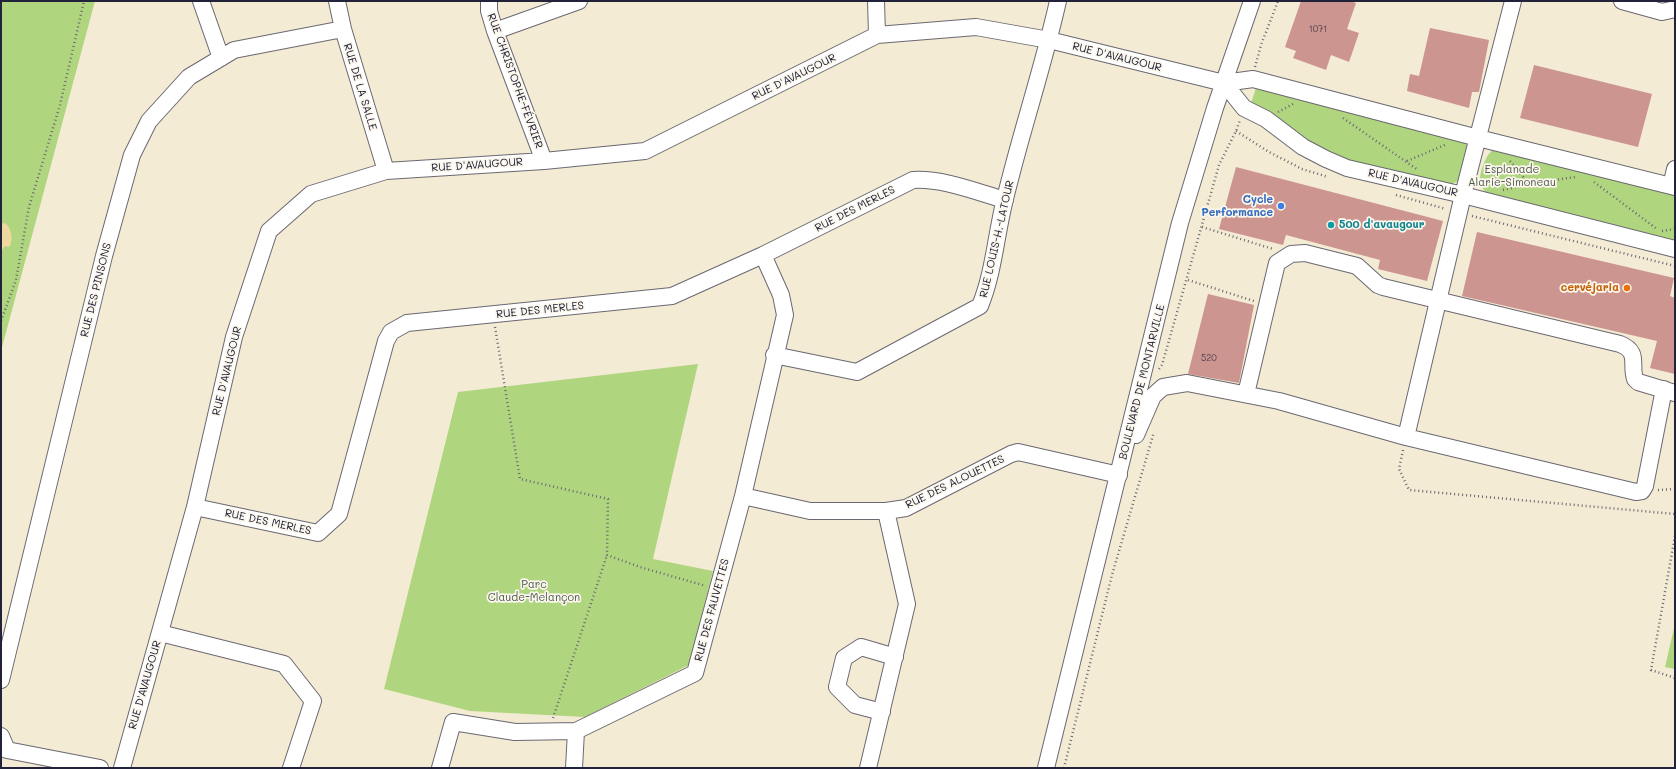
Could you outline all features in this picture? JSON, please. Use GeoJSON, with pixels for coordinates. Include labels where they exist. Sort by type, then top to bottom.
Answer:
{"type":"FeatureCollection","features":[{"type":"Feature","properties":{"kind":"street"},"geometry":{"type":"LineString","coordinates":[[201,1],[221,58]]}},
{"type":"Feature","properties":{"kind":"street","name":"RUE DE LA SALLE"},"geometry":{"type":"LineString","coordinates":[[337,1],[343,29],[386,171]]}},
{"type":"Feature","properties":{"kind":"street","name":"RUE CHRISTOPHE-FÉVRIER"},"geometry":{"type":"LineString","coordinates":[[489,1],[489,11],[495,31],[544,161]]}},
{"type":"Feature","properties":{"kind":"street"},"geometry":{"type":"LineString","coordinates":[[495,31],[579,1]]}},
{"type":"Feature","properties":{"kind":"street"},"geometry":{"type":"LineString","coordinates":[[876,1],[877,35]]}},
{"type":"Feature","properties":{"kind":"street","name":"RUE LOUIS-H.-LATOUR"},"geometry":{"type":"LineString","coordinates":[[774,355],[857,372],[980,306],[989,279],[1005,200],[1049,40],[1058,1]]}},
{"type":"Feature","properties":{"kind":"street","name":"BOULEVARD DE MONTARVILLE"},"geometry":{"type":"LineString","coordinates":[[1046,768],[1180,223],[1214,108],[1252,1]]}},
{"type":"Feature","properties":{"kind":"street"},"geometry":{"type":"LineString","coordinates":[[1472,136],[1513,1]]}},
{"type":"Feature","properties":{"kind":"street"},"geometry":{"type":"LineString","coordinates":[[1622,1],[1662,12],[1675,9]]}},
{"type":"Feature","properties":{"kind":"street","name":"RUE D'AVAUGOUR"},"geometry":{"type":"LineString","coordinates":[[122,768],[194,507],[234,337],[269,231],[311,194],[386,171],[544,161],[645,151],[877,35],[976,26],[1049,40],[1224,83],[1253,79],[1310,95],[1673,186]]}},
{"type":"Feature","properties":{"kind":"street","name":"RUE DES PINSONS"},"geometry":{"type":"LineString","coordinates":[[1,680],[104,256],[132,155],[148,121],[189,77],[234,50],[343,29]]}},
{"type":"Feature","properties":{"kind":"street","name":"RUE D'AVAUGOUR"},"geometry":{"type":"LineString","coordinates":[[1224,83],[1244,108],[1266,119],[1303,147],[1340,165],[1464,195],[1675,250]]}},
{"type":"Feature","properties":{"kind":"street","name":"RUE D'AVAUGOUR"},"geometry":{"type":"LineString","coordinates":[[1464,195],[1472,136]]}},
{"type":"Feature","properties":{"kind":"street"},"geometry":{"type":"LineString","coordinates":[[1673,186],[1675,169]]}},
{"type":"Feature","properties":{"kind":"street","name":"RUE DES MERLES"},"geometry":{"type":"LineString","coordinates":[[194,507],[318,533],[339,514],[386,341],[391,332],[407,323],[672,296],[763,255],[913,180],[924,179],[1005,200]]}},
{"type":"Feature","properties":{"kind":"street"},"geometry":{"type":"LineString","coordinates":[[1406,437],[1464,195]]}},
{"type":"Feature","properties":{"kind":"street"},"geometry":{"type":"LineString","coordinates":[[1124,455],[1132,443],[1153,396],[1163,387],[1187,384],[1279,401],[1406,437],[1636,492],[1642,491],[1645,486],[1669,391],[1638,382],[1635,379],[1632,353],[1625,346],[1378,285],[1363,270],[1356,266],[1305,253],[1291,254],[1277,263],[1246,394]]}},
{"type":"Feature","properties":{"kind":"street","name":"RUE DES FAUVETTES"},"geometry":{"type":"LineString","coordinates":[[440,768],[453,722],[515,732],[576,731],[695,673],[743,496],[774,355],[785,314],[781,295],[763,255]]}},
{"type":"Feature","properties":{"kind":"street","name":"RUE DES ALOUETTES"},"geometry":{"type":"LineString","coordinates":[[743,496],[810,511],[886,511],[906,508],[1018,452],[1119,475]]}},
{"type":"Feature","properties":{"kind":"street"},"geometry":{"type":"LineString","coordinates":[[868,768],[907,604],[886,511]]}},
{"type":"Feature","properties":{"kind":"street"},"geometry":{"type":"LineString","coordinates":[[160,633],[284,664],[314,701],[291,768]]}},
{"type":"Feature","properties":{"kind":"street"},"geometry":{"type":"LineString","coordinates":[[882,712],[855,705],[837,687],[844,658],[861,648],[895,657]]}},
{"type":"Feature","properties":{"kind":"street"},"geometry":{"type":"LineString","coordinates":[[574,768],[576,731]]}},
{"type":"Feature","properties":{"kind":"street"},"geometry":{"type":"LineString","coordinates":[[1,736],[6,750],[100,768]]}},
{"type":"Feature","properties":{"kind":"path"},"geometry":{"type":"LineString","coordinates":[[1,321],[16,280],[29,207],[60,105],[84,1]]}},
{"type":"Feature","properties":{"kind":"path"},"geometry":{"type":"LineString","coordinates":[[1255,74],[1255,66],[1261,45],[1278,1]]}},
{"type":"Feature","properties":{"kind":"path"},"geometry":{"type":"LineString","coordinates":[[1266,119],[1310,95]]}},
{"type":"Feature","properties":{"kind":"path"},"geometry":{"type":"LineString","coordinates":[[1342,117],[1407,161],[1419,171]]}},
{"type":"Feature","properties":{"kind":"path","name":"BOULEVARD DE MONTARVILLE"},"geometry":{"type":"LineString","coordinates":[[1157,374],[1162,365],[1188,280],[1219,165],[1236,131],[1240,119]]}},
{"type":"Feature","properties":{"kind":"path"},"geometry":{"type":"LineString","coordinates":[[1407,161],[1462,138],[1472,136]]}},
{"type":"Feature","properties":{"kind":"path"},"geometry":{"type":"LineString","coordinates":[[1509,160],[1529,184]]}},
{"type":"Feature","properties":{"kind":"path"},"geometry":{"type":"LineString","coordinates":[[1502,191],[1529,184],[1578,177]]}},
{"type":"Feature","properties":{"kind":"path"},"geometry":{"type":"LineString","coordinates":[[1592,180],[1660,231],[1675,229]]}},
{"type":"Feature","properties":{"kind":"path"},"geometry":{"type":"LineString","coordinates":[[1202,227],[1291,254]]}},
{"type":"Feature","properties":{"kind":"path"},"geometry":{"type":"LineString","coordinates":[[1188,280],[1266,305]]}},
{"type":"Feature","properties":{"kind":"path"},"geometry":{"type":"LineString","coordinates":[[493,315],[520,479],[608,499],[607,555],[548,732]]}},
{"type":"Feature","properties":{"kind":"path","name":"BOULEVARD DE MONTARVILLE"},"geometry":{"type":"LineString","coordinates":[[1064,768],[1112,575],[1154,431]]}},
{"type":"Feature","properties":{"kind":"path"},"geometry":{"type":"LineString","coordinates":[[1406,437],[1399,469],[1409,490],[1675,514]]}},
{"type":"Feature","properties":{"kind":"path"},"geometry":{"type":"LineString","coordinates":[[1675,536],[1651,670],[1675,678]]}},
{"type":"Feature","properties":{"kind":"path"},"geometry":{"type":"LineString","coordinates":[[607,555],[643,568],[718,590]]}},
{"type":"Feature","properties":{"kind":"green space"},"geometry":{"type":"Polygon","coordinates":[[[1,1],[95,1],[1,351],[1,1]]]}},
{"type":"Feature","properties":{"kind":"green space","name":"Esplanade Alarie-Simoneau"},"geometry":{"type":"Polygon","coordinates":[[[1256,88],[1310,99],[1465,141],[1469,149],[1461,179],[1451,185],[1356,163],[1328,152],[1302,137],[1251,103],[1256,88]]]}},
{"type":"Feature","properties":{"kind":"green space","name":"Esplanade Alarie-Simoneau"},"geometry":{"type":"Polygon","coordinates":[[[1494,149],[1675,192],[1675,242],[1487,194],[1482,188],[1480,176],[1488,155],[1494,149]]]}},
{"type":"Feature","properties":{"kind":"green space","name":"Parc Claude-Melançon"},"geometry":{"type":"Polygon","coordinates":[[[698,364],[653,559],[713,571],[689,665],[585,717],[470,711],[384,689],[458,392],[698,364]]]}},
{"type":"Feature","properties":{"kind":"green space"},"geometry":{"type":"Polygon","coordinates":[[[1675,624],[1675,669],[1665,667],[1675,624]]]}},
{"type":"Feature","properties":{"kind":"sand"},"geometry":{"type":"Polygon","coordinates":[[[5,223],[12,238],[9,247],[5,246],[1,252],[1,224],[5,223]]]}},
{"type":"Feature","properties":{"kind":"building"},"geometry":{"type":"Polygon","coordinates":[[[1301,1],[1350,1],[1356,3],[1347,29],[1359,33],[1349,62],[1331,55],[1326,70],[1293,58],[1296,51],[1285,47],[1301,1]]]}},
{"type":"Feature","properties":{"kind":"building"},"geometry":{"type":"Polygon","coordinates":[[[1430,28],[1489,40],[1479,92],[1472,92],[1469,108],[1407,91],[1410,74],[1419,76],[1430,28]]]}},
{"type":"Feature","properties":{"kind":"building"},"geometry":{"type":"Polygon","coordinates":[[[1534,65],[1652,94],[1638,147],[1520,118],[1534,65]]]}},
{"type":"Feature","properties":{"kind":"building","name":"500 d'avaugour"},"geometry":{"type":"Polygon","coordinates":[[[1236,167],[1443,221],[1427,281],[1378,269],[1380,260],[1286,235],[1283,245],[1219,229],[1236,167]]]}},
{"type":"Feature","properties":{"kind":"building"},"geometry":{"type":"Polygon","coordinates":[[[1477,232],[1674,278],[1670,296],[1675,298],[1675,374],[1650,368],[1657,341],[1462,296],[1477,232]]]}},
{"type":"Feature","properties":{"kind":"building"},"geometry":{"type":"Polygon","coordinates":[[[1208,294],[1254,305],[1239,383],[1188,374],[1208,294]]]}},
{"type":"Feature","properties":{"kind":"place","name":"Cycle Performance"},"geometry":{"type":"Point","coordinates":[1281,206]}},
{"type":"Feature","properties":{"kind":"place","name":"500 d'avaugour"},"geometry":{"type":"Point","coordinates":[1331,225]}},
{"type":"Feature","properties":{"kind":"place","name":"cervéjaria"},"geometry":{"type":"Point","coordinates":[1627,288]}}]}
